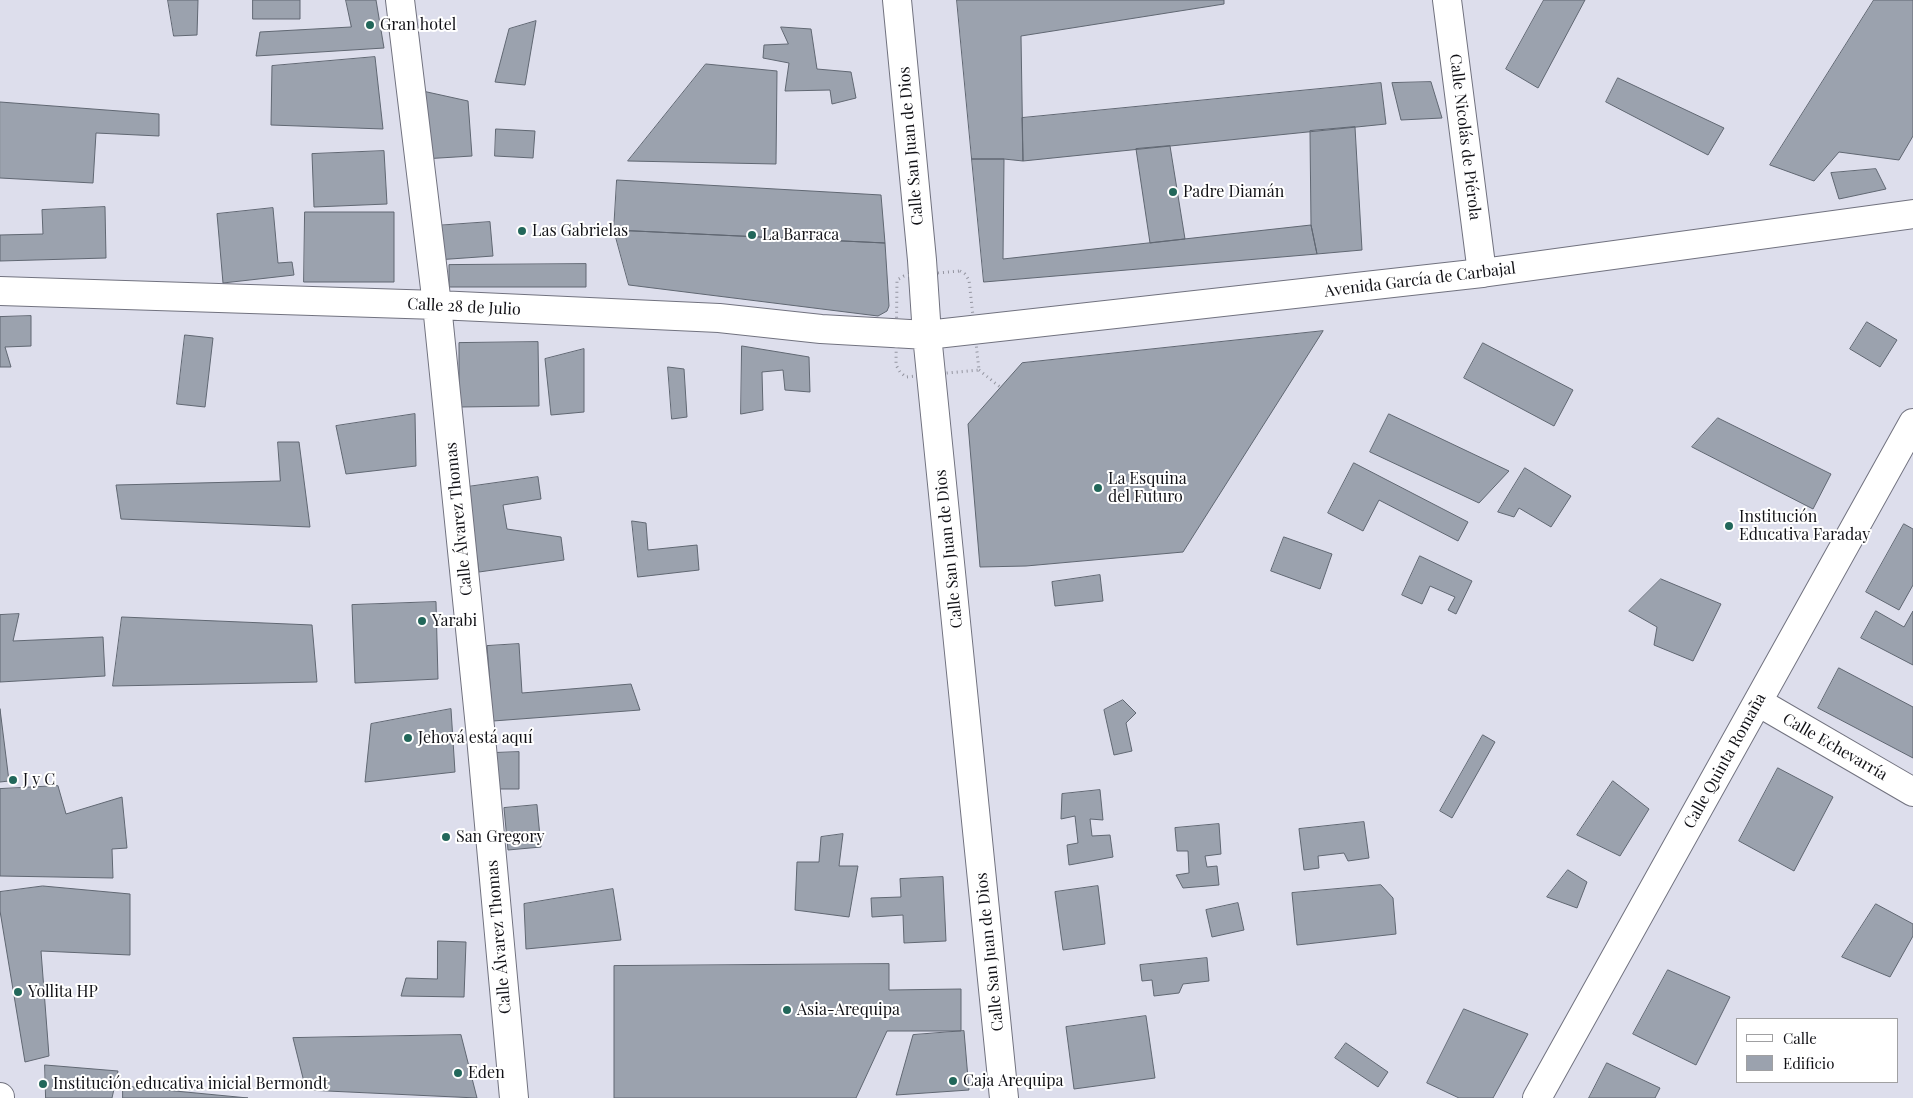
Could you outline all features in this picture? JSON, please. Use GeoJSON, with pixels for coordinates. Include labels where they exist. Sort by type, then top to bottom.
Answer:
{"type":"FeatureCollection","features":[{"type":"Feature","properties":{"kind":"street","name":"Calle Álvarez Thomas"},"geometry":{"type":"LineString","coordinates":[[400,0],[437,305],[480,727],[514,1098]]}},
{"type":"Feature","properties":{"kind":"street","name":"Calle San Juan de Dios"},"geometry":{"type":"LineString","coordinates":[[897,0],[922,260],[927,335],[1004,1098]]}},
{"type":"Feature","properties":{"kind":"street","name":"Calle Nicolás de Piérola"},"geometry":{"type":"LineString","coordinates":[[1447,0],[1482,273]]}},
{"type":"Feature","properties":{"kind":"street","name":"Avenida García de Carbajal"},"geometry":{"type":"LineString","coordinates":[[927,335],[1482,273],[1913,214]]}},
{"type":"Feature","properties":{"kind":"street","name":"Calle 28 de Julio"},"geometry":{"type":"LineString","coordinates":[[0,291],[437,305],[719,318],[821,329],[927,335]]}},
{"type":"Feature","properties":{"kind":"street","name":"Calle Quinta Romaña"},"geometry":{"type":"LineString","coordinates":[[1537,1098],[1913,422]]}},
{"type":"Feature","properties":{"kind":"street","name":"Calle Echevarría"},"geometry":{"type":"LineString","coordinates":[[1758,702],[1913,792]]}},
{"type":"Feature","properties":{"kind":"path"},"geometry":{"type":"LineString","coordinates":[[979,370],[1000,387]]}},
{"type":"Feature","properties":{"kind":"building"},"geometry":{"type":"Polygon","coordinates":[[[168,0],[198,0],[197,35],[174,36],[168,0]]]}},
{"type":"Feature","properties":{"kind":"building"},"geometry":{"type":"Polygon","coordinates":[[[253,0],[300,0],[300,19],[253,19],[253,0]]]}},
{"type":"Feature","properties":{"kind":"building"},"geometry":{"type":"Polygon","coordinates":[[[346,0],[376,0],[384,48],[256,56],[260,32],[351,27],[346,0]]]}},
{"type":"Feature","properties":{"kind":"building"},"geometry":{"type":"Polygon","coordinates":[[[957,0],[1224,0],[1224,4],[1021,36],[1023,161],[972,159],[957,0]]]}},
{"type":"Feature","properties":{"kind":"building"},"geometry":{"type":"Polygon","coordinates":[[[1544,0],[1585,0],[1538,88],[1506,69],[1544,0]]]}},
{"type":"Feature","properties":{"kind":"building"},"geometry":{"type":"Polygon","coordinates":[[[1874,0],[1913,0],[1913,136],[1899,160],[1839,152],[1814,181],[1770,165],[1874,0]]]}},
{"type":"Feature","properties":{"kind":"building"},"geometry":{"type":"Polygon","coordinates":[[[536,21],[525,85],[495,82],[509,29],[536,21]]]}},
{"type":"Feature","properties":{"kind":"building"},"geometry":{"type":"Polygon","coordinates":[[[781,27],[811,29],[817,69],[851,72],[856,98],[832,104],[830,90],[785,91],[789,63],[763,58],[764,45],[788,44],[781,27]]]}},
{"type":"Feature","properties":{"kind":"building"},"geometry":{"type":"Polygon","coordinates":[[[375,57],[383,129],[271,125],[272,66],[375,57]]]}},
{"type":"Feature","properties":{"kind":"building"},"geometry":{"type":"Polygon","coordinates":[[[706,64],[777,71],[776,164],[628,161],[706,64]]]}},
{"type":"Feature","properties":{"kind":"building"},"geometry":{"type":"Polygon","coordinates":[[[1618,78],[1724,128],[1708,155],[1606,102],[1618,78]]]}},
{"type":"Feature","properties":{"kind":"building"},"geometry":{"type":"Polygon","coordinates":[[[1431,82],[1442,118],[1401,120],[1392,83],[1431,82]]]}},
{"type":"Feature","properties":{"kind":"building"},"geometry":{"type":"Polygon","coordinates":[[[1381,83],[1386,124],[1023,161],[1022,118],[1381,83]]]}},
{"type":"Feature","properties":{"kind":"building"},"geometry":{"type":"Polygon","coordinates":[[[418,90],[468,101],[472,156],[423,159],[418,90]]]}},
{"type":"Feature","properties":{"kind":"building"},"geometry":{"type":"Polygon","coordinates":[[[0,102],[159,114],[159,136],[96,133],[93,183],[0,178],[0,102]]]}},
{"type":"Feature","properties":{"kind":"building"},"geometry":{"type":"Polygon","coordinates":[[[1355,127],[1362,250],[1317,254],[1311,225],[1310,131],[1355,127]]]}},
{"type":"Feature","properties":{"kind":"building"},"geometry":{"type":"Polygon","coordinates":[[[496,129],[535,131],[533,158],[495,156],[496,129]]]}},
{"type":"Feature","properties":{"kind":"building"},"geometry":{"type":"Polygon","coordinates":[[[1170,146],[1185,239],[1150,243],[1136,149],[1170,146]]]}},
{"type":"Feature","properties":{"kind":"building"},"geometry":{"type":"Polygon","coordinates":[[[384,151],[387,204],[314,207],[312,154],[384,151]]]}},
{"type":"Feature","properties":{"kind":"building"},"geometry":{"type":"Polygon","coordinates":[[[972,159],[1004,159],[1003,259],[1311,225],[1317,254],[984,282],[972,159]]]}},
{"type":"Feature","properties":{"kind":"building"},"geometry":{"type":"Polygon","coordinates":[[[1876,169],[1886,189],[1839,199],[1831,173],[1876,169]]]}},
{"type":"Feature","properties":{"kind":"building"},"geometry":{"type":"Polygon","coordinates":[[[617,180],[881,195],[885,243],[614,230],[617,180]]]}},
{"type":"Feature","properties":{"kind":"building"},"geometry":{"type":"Polygon","coordinates":[[[105,207],[106,258],[0,261],[0,235],[43,234],[42,210],[105,207]]]}},
{"type":"Feature","properties":{"kind":"building"},"geometry":{"type":"Polygon","coordinates":[[[273,208],[278,263],[292,262],[294,275],[223,283],[217,214],[273,208]]]}},
{"type":"Feature","properties":{"kind":"building"},"geometry":{"type":"Polygon","coordinates":[[[305,212],[394,212],[394,282],[304,282],[305,212]]]}},
{"type":"Feature","properties":{"kind":"building"},"geometry":{"type":"Polygon","coordinates":[[[490,222],[493,256],[436,260],[434,226],[490,222]]]}},
{"type":"Feature","properties":{"kind":"building"},"geometry":{"type":"Polygon","coordinates":[[[614,230],[885,243],[889,306],[887,311],[878,316],[629,285],[614,230]]]}},
{"type":"Feature","properties":{"kind":"building"},"geometry":{"type":"Polygon","coordinates":[[[586,264],[586,287],[449,287],[449,265],[586,264]]]}},
{"type":"Feature","properties":{"kind":"building"},"geometry":{"type":"Polygon","coordinates":[[[31,316],[31,346],[5,347],[11,367],[0,367],[0,317],[31,316]]]}},
{"type":"Feature","properties":{"kind":"building"},"geometry":{"type":"Polygon","coordinates":[[[1867,322],[1897,340],[1880,367],[1850,349],[1867,322]]]}},
{"type":"Feature","properties":{"kind":"building","name":"La Esquina del Futuro"},"geometry":{"type":"Polygon","coordinates":[[[1323,331],[1183,552],[1026,566],[980,567],[968,424],[1022,363],[1323,331]]]}},
{"type":"Feature","properties":{"kind":"building"},"geometry":{"type":"Polygon","coordinates":[[[185,335],[213,338],[205,407],[177,404],[185,335]]]}},
{"type":"Feature","properties":{"kind":"building"},"geometry":{"type":"Polygon","coordinates":[[[538,342],[539,406],[459,407],[459,343],[538,342]]]}},
{"type":"Feature","properties":{"kind":"building"},"geometry":{"type":"Polygon","coordinates":[[[1483,343],[1573,390],[1554,426],[1464,378],[1483,343]]]}},
{"type":"Feature","properties":{"kind":"building"},"geometry":{"type":"Polygon","coordinates":[[[742,346],[809,357],[810,392],[785,390],[783,370],[762,372],[763,410],[741,414],[742,346]]]}},
{"type":"Feature","properties":{"kind":"building"},"geometry":{"type":"Polygon","coordinates":[[[584,349],[584,412],[551,415],[545,359],[584,349]]]}},
{"type":"Feature","properties":{"kind":"building"},"geometry":{"type":"Polygon","coordinates":[[[668,367],[684,369],[687,417],[672,419],[668,367]]]}},
{"type":"Feature","properties":{"kind":"building"},"geometry":{"type":"Polygon","coordinates":[[[415,414],[416,466],[346,474],[336,426],[415,414]]]}},
{"type":"Feature","properties":{"kind":"building"},"geometry":{"type":"Polygon","coordinates":[[[1389,414],[1509,471],[1479,503],[1370,452],[1389,414]]]}},
{"type":"Feature","properties":{"kind":"building"},"geometry":{"type":"Polygon","coordinates":[[[1718,418],[1831,474],[1813,509],[1692,447],[1718,418]]]}},
{"type":"Feature","properties":{"kind":"building"},"geometry":{"type":"Polygon","coordinates":[[[278,442],[299,442],[310,527],[121,519],[116,485],[280,481],[278,442]]]}},
{"type":"Feature","properties":{"kind":"building"},"geometry":{"type":"Polygon","coordinates":[[[1354,463],[1468,522],[1458,541],[1379,500],[1363,531],[1328,513],[1354,463]]]}},
{"type":"Feature","properties":{"kind":"building"},"geometry":{"type":"Polygon","coordinates":[[[1525,468],[1571,496],[1551,527],[1519,508],[1514,517],[1498,512],[1525,468]]]}},
{"type":"Feature","properties":{"kind":"building"},"geometry":{"type":"Polygon","coordinates":[[[538,477],[541,499],[503,505],[507,529],[561,537],[564,560],[479,572],[467,487],[538,477]]]}},
{"type":"Feature","properties":{"kind":"building"},"geometry":{"type":"Polygon","coordinates":[[[632,521],[646,523],[648,550],[697,545],[699,570],[638,577],[632,521]]]}},
{"type":"Feature","properties":{"kind":"building"},"geometry":{"type":"Polygon","coordinates":[[[1904,524],[1913,529],[1913,585],[1899,610],[1866,592],[1904,524]]]}},
{"type":"Feature","properties":{"kind":"building"},"geometry":{"type":"Polygon","coordinates":[[[1284,537],[1332,554],[1320,589],[1271,571],[1284,537]]]}},
{"type":"Feature","properties":{"kind":"building"},"geometry":{"type":"Polygon","coordinates":[[[1420,556],[1472,581],[1456,614],[1448,610],[1455,597],[1430,586],[1422,604],[1402,595],[1420,556]]]}},
{"type":"Feature","properties":{"kind":"building"},"geometry":{"type":"Polygon","coordinates":[[[1100,575],[1103,601],[1055,606],[1052,582],[1100,575]]]}},
{"type":"Feature","properties":{"kind":"building"},"geometry":{"type":"Polygon","coordinates":[[[1661,579],[1721,604],[1693,661],[1654,645],[1657,627],[1629,611],[1661,579]]]}},
{"type":"Feature","properties":{"kind":"building"},"geometry":{"type":"Polygon","coordinates":[[[436,602],[438,679],[355,683],[352,605],[436,602]]]}},
{"type":"Feature","properties":{"kind":"building"},"geometry":{"type":"Polygon","coordinates":[[[1876,611],[1904,627],[1913,611],[1913,665],[1861,638],[1876,611]]]}},
{"type":"Feature","properties":{"kind":"building"},"geometry":{"type":"Polygon","coordinates":[[[19,614],[13,641],[103,637],[105,676],[0,682],[0,615],[19,614]]]}},
{"type":"Feature","properties":{"kind":"building"},"geometry":{"type":"Polygon","coordinates":[[[122,617],[312,625],[317,682],[113,686],[122,617]]]}},
{"type":"Feature","properties":{"kind":"building"},"geometry":{"type":"Polygon","coordinates":[[[519,644],[522,693],[631,684],[640,710],[493,721],[487,646],[519,644]]]}},
{"type":"Feature","properties":{"kind":"building"},"geometry":{"type":"Polygon","coordinates":[[[1839,668],[1913,707],[1913,758],[1818,708],[1839,668]]]}},
{"type":"Feature","properties":{"kind":"building"},"geometry":{"type":"Polygon","coordinates":[[[1123,700],[1136,713],[1126,723],[1132,751],[1114,755],[1104,710],[1123,700]]]}},
{"type":"Feature","properties":{"kind":"building"},"geometry":{"type":"Polygon","coordinates":[[[0,709],[9,781],[0,782],[0,709]]]}},
{"type":"Feature","properties":{"kind":"building"},"geometry":{"type":"Polygon","coordinates":[[[451,709],[455,772],[365,782],[371,724],[451,709]]]}},
{"type":"Feature","properties":{"kind":"building"},"geometry":{"type":"Polygon","coordinates":[[[1483,735],[1495,742],[1452,818],[1440,811],[1483,735]]]}},
{"type":"Feature","properties":{"kind":"building"},"geometry":{"type":"Polygon","coordinates":[[[519,752],[519,789],[494,789],[493,753],[519,752]]]}},
{"type":"Feature","properties":{"kind":"building"},"geometry":{"type":"Polygon","coordinates":[[[1778,768],[1833,797],[1794,871],[1739,841],[1778,768]]]}},
{"type":"Feature","properties":{"kind":"building"},"geometry":{"type":"Polygon","coordinates":[[[1613,781],[1649,809],[1620,856],[1577,835],[1613,781]]]}},
{"type":"Feature","properties":{"kind":"building"},"geometry":{"type":"Polygon","coordinates":[[[58,786],[66,814],[122,797],[127,848],[112,849],[113,878],[0,876],[0,789],[58,786]]]}},
{"type":"Feature","properties":{"kind":"building"},"geometry":{"type":"Polygon","coordinates":[[[1100,790],[1103,820],[1090,819],[1092,836],[1110,835],[1113,857],[1069,865],[1067,845],[1078,843],[1075,816],[1061,819],[1062,794],[1100,790]]]}},
{"type":"Feature","properties":{"kind":"building"},"geometry":{"type":"Polygon","coordinates":[[[537,805],[541,847],[508,850],[504,808],[537,805]]]}},
{"type":"Feature","properties":{"kind":"building"},"geometry":{"type":"Polygon","coordinates":[[[1364,822],[1369,858],[1348,861],[1344,853],[1318,856],[1319,868],[1304,870],[1299,829],[1364,822]]]}},
{"type":"Feature","properties":{"kind":"building"},"geometry":{"type":"Polygon","coordinates":[[[1219,824],[1221,854],[1205,856],[1207,867],[1217,866],[1219,885],[1183,888],[1176,875],[1189,873],[1188,851],[1177,851],[1175,828],[1219,824]]]}},
{"type":"Feature","properties":{"kind":"building"},"geometry":{"type":"Polygon","coordinates":[[[843,834],[839,866],[858,866],[849,917],[795,910],[797,862],[819,862],[821,837],[843,834]]]}},
{"type":"Feature","properties":{"kind":"building"},"geometry":{"type":"Polygon","coordinates":[[[1568,870],[1587,882],[1577,908],[1547,897],[1568,870]]]}},
{"type":"Feature","properties":{"kind":"building"},"geometry":{"type":"Polygon","coordinates":[[[943,877],[946,941],[904,943],[903,915],[872,917],[871,898],[901,897],[900,879],[943,877]]]}},
{"type":"Feature","properties":{"kind":"building"},"geometry":{"type":"Polygon","coordinates":[[[1381,885],[1393,898],[1396,934],[1297,945],[1292,893],[1381,885]]]}},
{"type":"Feature","properties":{"kind":"building"},"geometry":{"type":"Polygon","coordinates":[[[43,886],[130,894],[130,955],[41,951],[49,1056],[25,1062],[0,911],[0,892],[43,886]]]}},
{"type":"Feature","properties":{"kind":"building"},"geometry":{"type":"Polygon","coordinates":[[[1098,886],[1105,944],[1063,950],[1055,892],[1098,886]]]}},
{"type":"Feature","properties":{"kind":"building"},"geometry":{"type":"Polygon","coordinates":[[[613,889],[621,940],[526,949],[524,904],[613,889]]]}},
{"type":"Feature","properties":{"kind":"building"},"geometry":{"type":"Polygon","coordinates":[[[1238,903],[1244,930],[1212,937],[1206,910],[1238,903]]]}},
{"type":"Feature","properties":{"kind":"building"},"geometry":{"type":"Polygon","coordinates":[[[1876,904],[1913,924],[1913,936],[1890,977],[1842,957],[1876,904]]]}},
{"type":"Feature","properties":{"kind":"building"},"geometry":{"type":"Polygon","coordinates":[[[438,941],[466,942],[464,997],[401,996],[406,978],[437,979],[438,941]]]}},
{"type":"Feature","properties":{"kind":"building"},"geometry":{"type":"Polygon","coordinates":[[[1207,958],[1209,981],[1183,984],[1179,993],[1154,996],[1152,980],[1142,981],[1140,965],[1207,958]]]}},
{"type":"Feature","properties":{"kind":"building","name":"Asia-Arequipa"},"geometry":{"type":"Polygon","coordinates":[[[889,964],[889,990],[961,989],[961,1031],[887,1031],[856,1098],[614,1098],[614,966],[889,964]]]}},
{"type":"Feature","properties":{"kind":"building"},"geometry":{"type":"Polygon","coordinates":[[[1668,970],[1730,997],[1696,1065],[1633,1034],[1668,970]]]}},
{"type":"Feature","properties":{"kind":"building"},"geometry":{"type":"Polygon","coordinates":[[[1464,1009],[1528,1034],[1493,1098],[1459,1098],[1427,1083],[1464,1009]]]}},
{"type":"Feature","properties":{"kind":"building"},"geometry":{"type":"Polygon","coordinates":[[[1146,1016],[1155,1078],[1074,1089],[1066,1027],[1146,1016]]]}},
{"type":"Feature","properties":{"kind":"building"},"geometry":{"type":"Polygon","coordinates":[[[964,1031],[969,1090],[896,1095],[913,1035],[964,1031]]]}},
{"type":"Feature","properties":{"kind":"building"},"geometry":{"type":"Polygon","coordinates":[[[461,1035],[477,1098],[306,1090],[293,1038],[461,1035]]]}},
{"type":"Feature","properties":{"kind":"building"},"geometry":{"type":"Polygon","coordinates":[[[1346,1043],[1388,1072],[1378,1087],[1335,1058],[1346,1043]]]}},
{"type":"Feature","properties":{"kind":"building"},"geometry":{"type":"Polygon","coordinates":[[[1607,1063],[1660,1088],[1655,1098],[1589,1098],[1607,1063]]]}},
{"type":"Feature","properties":{"kind":"building"},"geometry":{"type":"Polygon","coordinates":[[[45,1065],[118,1071],[112,1098],[46,1098],[45,1065]]]}},
{"type":"Feature","properties":{"kind":"building"},"geometry":{"type":"Polygon","coordinates":[[[123,1086],[248,1098],[123,1098],[123,1086]]]}},
{"type":"Feature","properties":{"kind":"place","name":"Gran hotel"},"geometry":{"type":"Point","coordinates":[370,25]}},
{"type":"Feature","properties":{"kind":"place","name":"Padre Diamán"},"geometry":{"type":"Point","coordinates":[1173,192]}},
{"type":"Feature","properties":{"kind":"place","name":"Las Gabrielas"},"geometry":{"type":"Point","coordinates":[522,231]}},
{"type":"Feature","properties":{"kind":"place","name":"La Barraca"},"geometry":{"type":"Point","coordinates":[752,235]}},
{"type":"Feature","properties":{"kind":"place","name":"La Esquina del Futuro"},"geometry":{"type":"Point","coordinates":[1098,488]}},
{"type":"Feature","properties":{"kind":"place","name":"Institución Educativa Faraday"},"geometry":{"type":"Point","coordinates":[1729,526]}},
{"type":"Feature","properties":{"kind":"place","name":"Yarabi"},"geometry":{"type":"Point","coordinates":[422,621]}},
{"type":"Feature","properties":{"kind":"place","name":"Jehová está aquí"},"geometry":{"type":"Point","coordinates":[408,738]}},
{"type":"Feature","properties":{"kind":"place","name":"J y C"},"geometry":{"type":"Point","coordinates":[13,780]}},
{"type":"Feature","properties":{"kind":"place","name":"San Gregory"},"geometry":{"type":"Point","coordinates":[446,837]}},
{"type":"Feature","properties":{"kind":"place","name":"Yollita HP"},"geometry":{"type":"Point","coordinates":[18,992]}},
{"type":"Feature","properties":{"kind":"place","name":"Asia-Arequipa"},"geometry":{"type":"Point","coordinates":[787,1010]}},
{"type":"Feature","properties":{"kind":"place","name":"Eden"},"geometry":{"type":"Point","coordinates":[458,1073]}},
{"type":"Feature","properties":{"kind":"place","name":"Caja Arequipa"},"geometry":{"type":"Point","coordinates":[953,1081]}},
{"type":"Feature","properties":{"kind":"place","name":"Institución educativa inicial Bermondt"},"geometry":{"type":"Point","coordinates":[43,1084]}}]}
